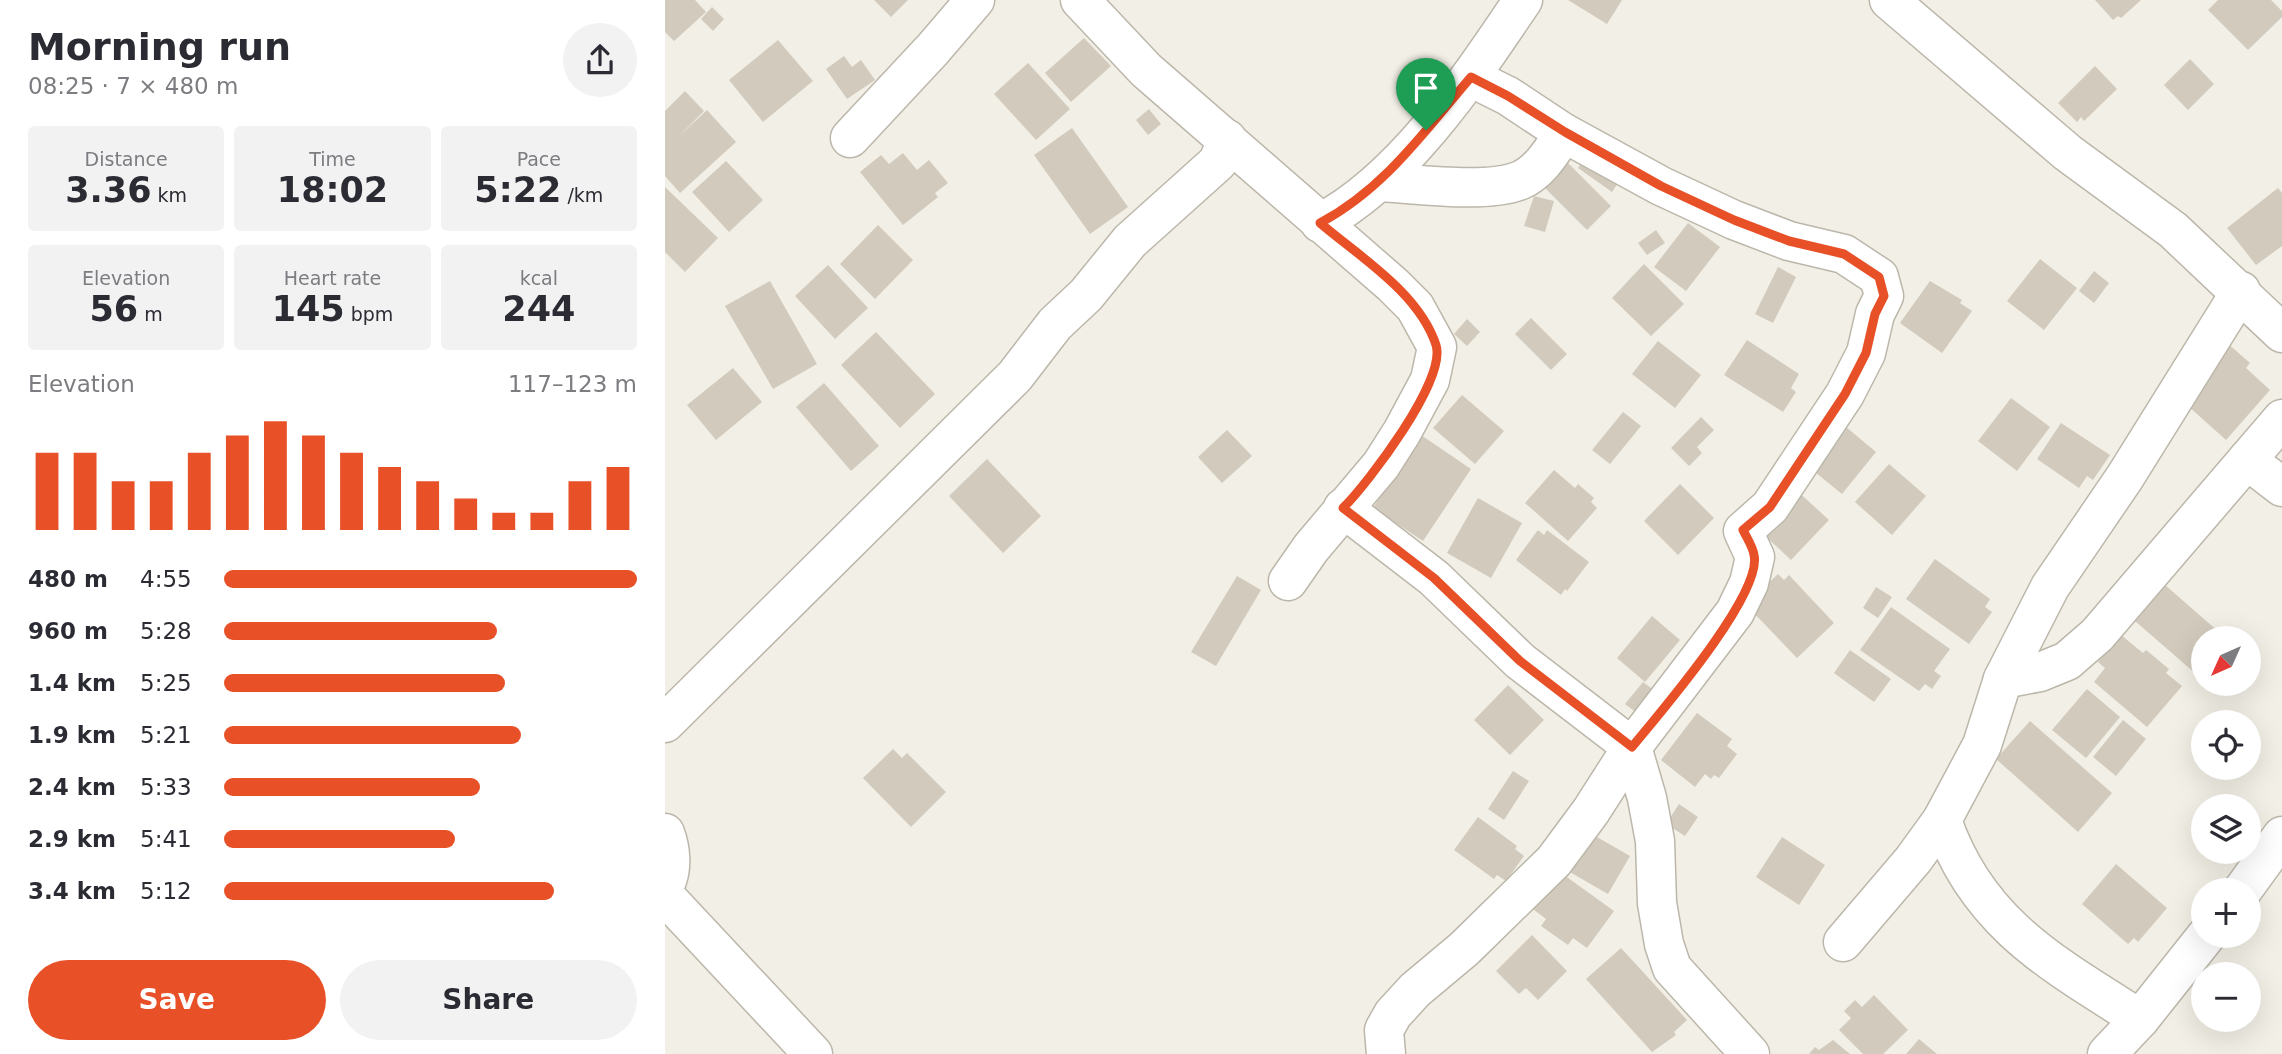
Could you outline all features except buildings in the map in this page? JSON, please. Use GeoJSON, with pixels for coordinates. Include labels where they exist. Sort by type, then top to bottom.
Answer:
{"type":"FeatureCollection","features":[{"type":"Feature","properties":{"kind":"street"},"geometry":{"type":"LineString","coordinates":[[850,138],[975,0]]}},
{"type":"Feature","properties":{"kind":"street"},"geometry":{"type":"LineString","coordinates":[[1080,0],[1146,70],[1415,307],[1437,347],[1430,380],[1381,465],[1343,508],[1288,581]]}},
{"type":"Feature","properties":{"kind":"street"},"geometry":{"type":"LineString","coordinates":[[1320,223],[1345,210],[1380,183],[1471,77],[1523,0]]}},
{"type":"Feature","properties":{"kind":"street"},"geometry":{"type":"LineString","coordinates":[[1889,0],[2068,153],[2173,230],[2241,291],[2282,333]]}},
{"type":"Feature","properties":{"kind":"street"},"geometry":{"type":"LineString","coordinates":[[1386,1054],[1384,1030],[1393,1014],[1415,990],[1464,949],[1554,861],[1591,811],[1632,747],[1735,612],[1749,583],[1755,556],[1743,530],[1770,507],[1845,394],[1866,353],[1875,314],[1884,296],[1879,277],[1844,254],[1789,241],[1734,220],[1661,186],[1471,77]]}},
{"type":"Feature","properties":{"kind":"street"},"geometry":{"type":"LineString","coordinates":[[1380,183],[1493,187],[1522,180],[1544,162],[1565,132]]}},
{"type":"Feature","properties":{"kind":"street"},"geometry":{"type":"LineString","coordinates":[[665,723],[1015,376],[1055,324],[1086,295],[1130,241],[1218,162],[1227,139]]}},
{"type":"Feature","properties":{"kind":"street"},"geometry":{"type":"LineString","coordinates":[[1843,942],[1913,860],[1942,820],[1982,745],[2003,679],[2050,587],[2125,477],[2241,291]]}},
{"type":"Feature","properties":{"kind":"street"},"geometry":{"type":"LineString","coordinates":[[2003,679],[2040,671],[2067,661],[2097,635],[2282,419]]}},
{"type":"Feature","properties":{"kind":"street"},"geometry":{"type":"LineString","coordinates":[[2247,460],[2282,487]]}},
{"type":"Feature","properties":{"kind":"street"},"geometry":{"type":"LineString","coordinates":[[1343,508],[1434,578],[1520,661],[1632,747],[1655,841],[1657,903],[1664,944],[1672,968],[1750,1054]]}},
{"type":"Feature","properties":{"kind":"street"},"geometry":{"type":"LineString","coordinates":[[1942,820],[1950,843],[1967,875],[1989,908],[2015,934],[2070,975],[2140,1019]]}},
{"type":"Feature","properties":{"kind":"street"},"geometry":{"type":"LineString","coordinates":[[665,833],[670,858],[670,874],[665,884]]}},
{"type":"Feature","properties":{"kind":"street"},"geometry":{"type":"LineString","coordinates":[[2251,878],[2282,836]]}},
{"type":"Feature","properties":{"kind":"street"},"geometry":{"type":"LineString","coordinates":[[665,896],[813,1054]]}},
{"type":"Feature","properties":{"kind":"street"},"geometry":{"type":"LineString","coordinates":[[2107,1054],[2140,1019],[2196,948]]}},
{"type":"Feature","properties":{"kind":"route"},"geometry":{"type":"LineString","coordinates":[[1471,77],[1661,186],[1734,220],[1789,241],[1844,254],[1879,277],[1884,296],[1875,314],[1866,353],[1845,394],[1770,507],[1743,530],[1755,556],[1749,583],[1735,612],[1632,747],[1520,661],[1434,578],[1343,508],[1381,465],[1402,432],[1430,380],[1437,347],[1415,307],[1320,223],[1345,210],[1380,183],[1426,130],[1471,77]]}}]}
